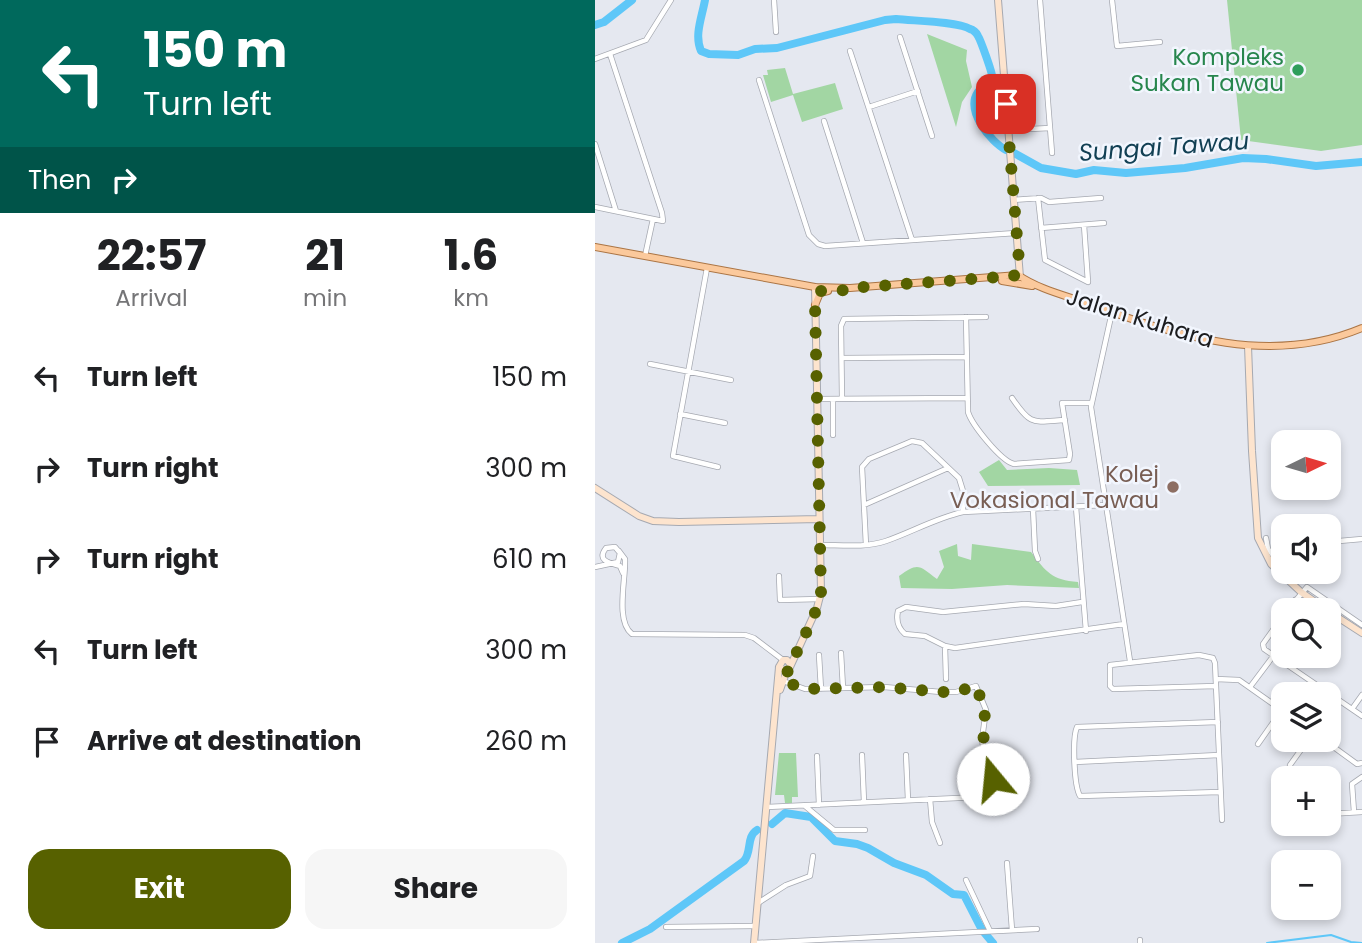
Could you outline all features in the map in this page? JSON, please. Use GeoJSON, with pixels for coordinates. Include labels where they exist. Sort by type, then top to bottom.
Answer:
{"type":"FeatureCollection","features":[{"type":"Feature","properties":{"kind":"main road"},"geometry":{"type":"LineString","coordinates":[[595,247],[799,285],[850,288]]}},
{"type":"Feature","properties":{"kind":"main road","name":"Jalan Kuhara"},"geometry":{"type":"LineString","coordinates":[[850,288],[1017,279],[1188,337],[1248,346],[1310,343],[1362,328]]}},
{"type":"Feature","properties":{"kind":"main road"},"geometry":{"type":"LineString","coordinates":[[799,285],[810,290],[815,305]]}},
{"type":"Feature","properties":{"kind":"main road"},"geometry":{"type":"LineString","coordinates":[[815,305],[821,291],[850,288]]}},
{"type":"Feature","properties":{"kind":"street"},"geometry":{"type":"LineString","coordinates":[[595,59],[646,40],[671,0]]}},
{"type":"Feature","properties":{"kind":"street"},"geometry":{"type":"LineString","coordinates":[[774,0],[776,32]]}},
{"type":"Feature","properties":{"kind":"street"},"geometry":{"type":"LineString","coordinates":[[997,0],[1019,261],[1017,279]]}},
{"type":"Feature","properties":{"kind":"street"},"geometry":{"type":"LineString","coordinates":[[1040,0],[1052,153]]}},
{"type":"Feature","properties":{"kind":"street"},"geometry":{"type":"LineString","coordinates":[[1112,0],[1117,46],[1160,42]]}},
{"type":"Feature","properties":{"kind":"street"},"geometry":{"type":"LineString","coordinates":[[900,37],[932,136]]}},
{"type":"Feature","properties":{"kind":"street"},"geometry":{"type":"LineString","coordinates":[[850,51],[912,240]]}},
{"type":"Feature","properties":{"kind":"street"},"geometry":{"type":"LineString","coordinates":[[595,207],[663,221],[610,54]]}},
{"type":"Feature","properties":{"kind":"street"},"geometry":{"type":"LineString","coordinates":[[759,80],[809,234],[818,244],[825,246],[1016,233]]}},
{"type":"Feature","properties":{"kind":"street"},"geometry":{"type":"LineString","coordinates":[[869,107],[918,91]]}},
{"type":"Feature","properties":{"kind":"street"},"geometry":{"type":"LineString","coordinates":[[824,121],[863,243]]}},
{"type":"Feature","properties":{"kind":"street"},"geometry":{"type":"LineString","coordinates":[[1008,130],[1050,128]]}},
{"type":"Feature","properties":{"kind":"street"},"geometry":{"type":"LineString","coordinates":[[595,144],[616,211]]}},
{"type":"Feature","properties":{"kind":"street"},"geometry":{"type":"LineString","coordinates":[[1014,200],[1038,198],[1049,202],[1101,198]]}},
{"type":"Feature","properties":{"kind":"street"},"geometry":{"type":"LineString","coordinates":[[1038,198],[1045,260],[1088,282],[1084,225]]}},
{"type":"Feature","properties":{"kind":"street"},"geometry":{"type":"LineString","coordinates":[[645,257],[653,219]]}},
{"type":"Feature","properties":{"kind":"street"},"geometry":{"type":"LineString","coordinates":[[1041,228],[1104,223]]}},
{"type":"Feature","properties":{"kind":"street"},"geometry":{"type":"LineString","coordinates":[[707,268],[673,456],[718,467]]}},
{"type":"Feature","properties":{"kind":"street"},"geometry":{"type":"LineString","coordinates":[[815,287],[820,599],[798,646],[784,664],[776,702],[754,943],[1037,929]]}},
{"type":"Feature","properties":{"kind":"street"},"geometry":{"type":"LineString","coordinates":[[1112,312],[1091,403],[1130,661]]}},
{"type":"Feature","properties":{"kind":"street"},"geometry":{"type":"LineString","coordinates":[[966,317],[969,418],[1010,463],[1069,460],[1062,403],[1091,403]]}},
{"type":"Feature","properties":{"kind":"street"},"geometry":{"type":"LineString","coordinates":[[842,399],[841,326],[844,319],[986,317]]}},
{"type":"Feature","properties":{"kind":"street"},"geometry":{"type":"LineString","coordinates":[[1248,346],[1257,530],[1264,552],[1271,562]]}},
{"type":"Feature","properties":{"kind":"street"},"geometry":{"type":"LineString","coordinates":[[842,358],[966,357]]}},
{"type":"Feature","properties":{"kind":"street"},"geometry":{"type":"LineString","coordinates":[[650,364],[731,380]]}},
{"type":"Feature","properties":{"kind":"street"},"geometry":{"type":"LineString","coordinates":[[816,399],[967,398]]}},
{"type":"Feature","properties":{"kind":"street"},"geometry":{"type":"LineString","coordinates":[[1012,398],[1024,416],[1032,421],[1065,420]]}},
{"type":"Feature","properties":{"kind":"street"},"geometry":{"type":"LineString","coordinates":[[833,399],[834,435]]}},
{"type":"Feature","properties":{"kind":"street"},"geometry":{"type":"LineString","coordinates":[[680,414],[725,423]]}},
{"type":"Feature","properties":{"kind":"street"},"geometry":{"type":"LineString","coordinates":[[866,545],[862,473],[865,462],[912,441],[922,443],[961,482],[963,512]]}},
{"type":"Feature","properties":{"kind":"street"},"geometry":{"type":"LineString","coordinates":[[864,505],[948,468]]}},
{"type":"Feature","properties":{"kind":"street"},"geometry":{"type":"LineString","coordinates":[[595,488],[639,516],[653,521],[818,519]]}},
{"type":"Feature","properties":{"kind":"street"},"geometry":{"type":"LineString","coordinates":[[819,545],[866,545],[885,541],[943,517],[963,512],[1105,505]]}},
{"type":"Feature","properties":{"kind":"street"},"geometry":{"type":"LineString","coordinates":[[1076,507],[1086,631]]}},
{"type":"Feature","properties":{"kind":"street"},"geometry":{"type":"LineString","coordinates":[[1033,509],[1035,551],[1038,559]]}},
{"type":"Feature","properties":{"kind":"street"},"geometry":{"type":"LineString","coordinates":[[1266,538],[1271,553]]}},
{"type":"Feature","properties":{"kind":"street"},"geometry":{"type":"LineString","coordinates":[[1341,541],[1362,539]]}},
{"type":"Feature","properties":{"kind":"street"},"geometry":{"type":"LineString","coordinates":[[595,558],[612,546],[625,559],[623,573],[626,630],[632,634],[745,635],[754,638],[784,664]]}},
{"type":"Feature","properties":{"kind":"street"},"geometry":{"type":"LineString","coordinates":[[604,550],[603,559],[612,565]]}},
{"type":"Feature","properties":{"kind":"street"},"geometry":{"type":"LineString","coordinates":[[612,565],[619,560],[619,551]]}},
{"type":"Feature","properties":{"kind":"street"},"geometry":{"type":"LineString","coordinates":[[595,567],[620,566],[623,573]]}},
{"type":"Feature","properties":{"kind":"street"},"geometry":{"type":"LineString","coordinates":[[779,576],[780,600],[820,599]]}},
{"type":"Feature","properties":{"kind":"street"},"geometry":{"type":"LineString","coordinates":[[1292,584],[1309,598]]}},
{"type":"Feature","properties":{"kind":"street"},"geometry":{"type":"LineString","coordinates":[[1296,598],[1305,587],[1309,588],[1362,625]]}},
{"type":"Feature","properties":{"kind":"street"},"geometry":{"type":"LineString","coordinates":[[1082,602],[1056,606],[1024,604],[943,612],[906,607],[898,611],[898,624],[905,634],[931,638],[945,646],[963,648],[1124,624]]}},
{"type":"Feature","properties":{"kind":"street"},"geometry":{"type":"LineString","coordinates":[[1341,619],[1362,633]]}},
{"type":"Feature","properties":{"kind":"street"},"geometry":{"type":"LineString","coordinates":[[1271,633],[1263,644],[1264,649],[1271,654]]}},
{"type":"Feature","properties":{"kind":"street"},"geometry":{"type":"LineString","coordinates":[[945,646],[946,679]]}},
{"type":"Feature","properties":{"kind":"street"},"geometry":{"type":"LineString","coordinates":[[841,653],[843,688]]}},
{"type":"Feature","properties":{"kind":"street"},"geometry":{"type":"LineString","coordinates":[[819,654],[821,689]]}},
{"type":"Feature","properties":{"kind":"street"},"geometry":{"type":"LineString","coordinates":[[1216,686],[1111,688],[1109,665],[1130,661],[1210,656],[1215,663],[1222,820]]}},
{"type":"Feature","properties":{"kind":"street"},"geometry":{"type":"LineString","coordinates":[[1250,687],[1271,660]]}},
{"type":"Feature","properties":{"kind":"street"},"geometry":{"type":"LineString","coordinates":[[776,702],[783,681],[784,664]]}},
{"type":"Feature","properties":{"kind":"street"},"geometry":{"type":"LineString","coordinates":[[1292,668],[1362,716]]}},
{"type":"Feature","properties":{"kind":"street"},"geometry":{"type":"LineString","coordinates":[[1216,679],[1236,679],[1271,702]]}},
{"type":"Feature","properties":{"kind":"street"},"geometry":{"type":"LineString","coordinates":[[767,807],[987,797],[991,794],[993,779],[983,748],[985,710],[976,686],[956,692],[884,687],[821,689],[798,688],[783,681]]}},
{"type":"Feature","properties":{"kind":"street"},"geometry":{"type":"LineString","coordinates":[[1352,709],[1362,695]]}},
{"type":"Feature","properties":{"kind":"street"},"geometry":{"type":"LineString","coordinates":[[1217,722],[1080,726],[1075,729],[1077,792],[1080,796],[1220,792]]}},
{"type":"Feature","properties":{"kind":"street"},"geometry":{"type":"LineString","coordinates":[[1258,744],[1271,726]]}},
{"type":"Feature","properties":{"kind":"street"},"geometry":{"type":"LineString","coordinates":[[1290,765],[1299,752]]}},
{"type":"Feature","properties":{"kind":"street"},"geometry":{"type":"LineString","coordinates":[[1340,752],[1357,764],[1362,763]]}},
{"type":"Feature","properties":{"kind":"street"},"geometry":{"type":"LineString","coordinates":[[817,755],[819,805]]}},
{"type":"Feature","properties":{"kind":"street"},"geometry":{"type":"LineString","coordinates":[[862,755],[864,802]]}},
{"type":"Feature","properties":{"kind":"street"},"geometry":{"type":"LineString","coordinates":[[906,755],[908,800]]}},
{"type":"Feature","properties":{"kind":"street"},"geometry":{"type":"LineString","coordinates":[[1076,762],[1219,755]]}},
{"type":"Feature","properties":{"kind":"street"},"geometry":{"type":"LineString","coordinates":[[1354,813],[1352,784],[1362,777]]}},
{"type":"Feature","properties":{"kind":"street"},"geometry":{"type":"LineString","coordinates":[[930,799],[932,822],[940,843]]}},
{"type":"Feature","properties":{"kind":"street"},"geometry":{"type":"LineString","coordinates":[[804,805],[834,830],[865,830]]}},
{"type":"Feature","properties":{"kind":"street"},"geometry":{"type":"LineString","coordinates":[[1341,814],[1362,812]]}},
{"type":"Feature","properties":{"kind":"street"},"geometry":{"type":"LineString","coordinates":[[757,904],[786,885],[810,876],[813,856]]}},
{"type":"Feature","properties":{"kind":"street"},"geometry":{"type":"LineString","coordinates":[[1007,863],[1012,930]]}},
{"type":"Feature","properties":{"kind":"street"},"geometry":{"type":"LineString","coordinates":[[966,880],[989,931]]}},
{"type":"Feature","properties":{"kind":"street"},"geometry":{"type":"LineString","coordinates":[[666,927],[755,926]]}},
{"type":"Feature","properties":{"kind":"green space","name":"Kompleks Sukan Tawau"},"geometry":{"type":"Polygon","coordinates":[[[1227,0],[1362,0],[1362,145],[1321,151],[1241,140],[1227,0]]]}},
{"type":"Feature","properties":{"kind":"green space"},"geometry":{"type":"Polygon","coordinates":[[[927,34],[967,50],[966,61],[972,87],[962,102],[956,127],[927,34]]]}},
{"type":"Feature","properties":{"kind":"green space"},"geometry":{"type":"Polygon","coordinates":[[[785,68],[793,94],[835,83],[843,109],[802,122],[793,95],[771,102],[763,75],[768,75],[767,70],[785,68]]]}},
{"type":"Feature","properties":{"kind":"green space"},"geometry":{"type":"Polygon","coordinates":[[[999,460],[1007,470],[1077,470],[1080,485],[988,486],[979,472],[999,460]]]}},
{"type":"Feature","properties":{"kind":"green space"},"geometry":{"type":"Polygon","coordinates":[[[957,544],[958,556],[971,560],[972,544],[1031,552],[1050,574],[1078,582],[1079,588],[1007,585],[952,589],[901,588],[899,576],[915,567],[922,568],[937,579],[944,567],[939,551],[957,544]]]}},
{"type":"Feature","properties":{"kind":"green space"},"geometry":{"type":"Polygon","coordinates":[[[779,753],[796,753],[798,797],[792,797],[792,803],[785,803],[784,795],[775,795],[779,753]]]}},
{"type":"Feature","properties":{"kind":"waterway","name":"Sungai Tawau"},"geometry":{"type":"LineString","coordinates":[[595,25],[604,22],[632,0]]}},
{"type":"Feature","properties":{"kind":"waterway","name":"Sungai Tawau"},"geometry":{"type":"LineString","coordinates":[[705,0],[698,39],[701,51],[709,54],[738,55],[755,49],[777,48],[885,20],[945,23],[973,30],[979,39],[992,76],[978,92],[975,100],[977,117],[993,140],[1006,150]]}},
{"type":"Feature","properties":{"kind":"waterway","name":"Sungai Tawau"},"geometry":{"type":"LineString","coordinates":[[1014,153],[1041,168],[1076,174],[1094,170],[1126,173],[1185,168],[1243,158],[1316,166],[1362,162]]}},
{"type":"Feature","properties":{"kind":"waterway","name":"Sungai Tawau"},"geometry":{"type":"LineString","coordinates":[[772,824],[785,813],[811,817],[835,841],[868,848],[894,863],[926,875],[953,894],[964,895],[982,930],[993,943]]}},
{"type":"Feature","properties":{"kind":"waterway"},"geometry":{"type":"LineString","coordinates":[[622,943],[650,929],[744,861],[751,837],[757,830]]}},
{"type":"Feature","properties":{"kind":"waterway"},"geometry":{"type":"LineString","coordinates":[[1267,943],[1331,935],[1362,943]]}},
{"type":"Feature","properties":{"kind":"place","name":"Kompleks Sukan Tawau"},"geometry":{"type":"Point","coordinates":[1298,70]}},
{"type":"Feature","properties":{"kind":"place","name":"Kolej Vokasional Tawau"},"geometry":{"type":"Point","coordinates":[1173,487]}},
{"type":"Feature","properties":{"kind":"route"},"geometry":{"type":"LineString","coordinates":[[993,779],[985,761],[982,739],[986,717],[976,686],[956,692],[884,687],[805,689],[783,681],[814,616],[821,592],[815,305],[819,294],[821,291],[850,288],[1014,276],[1019,261],[1006,104]]}}]}
